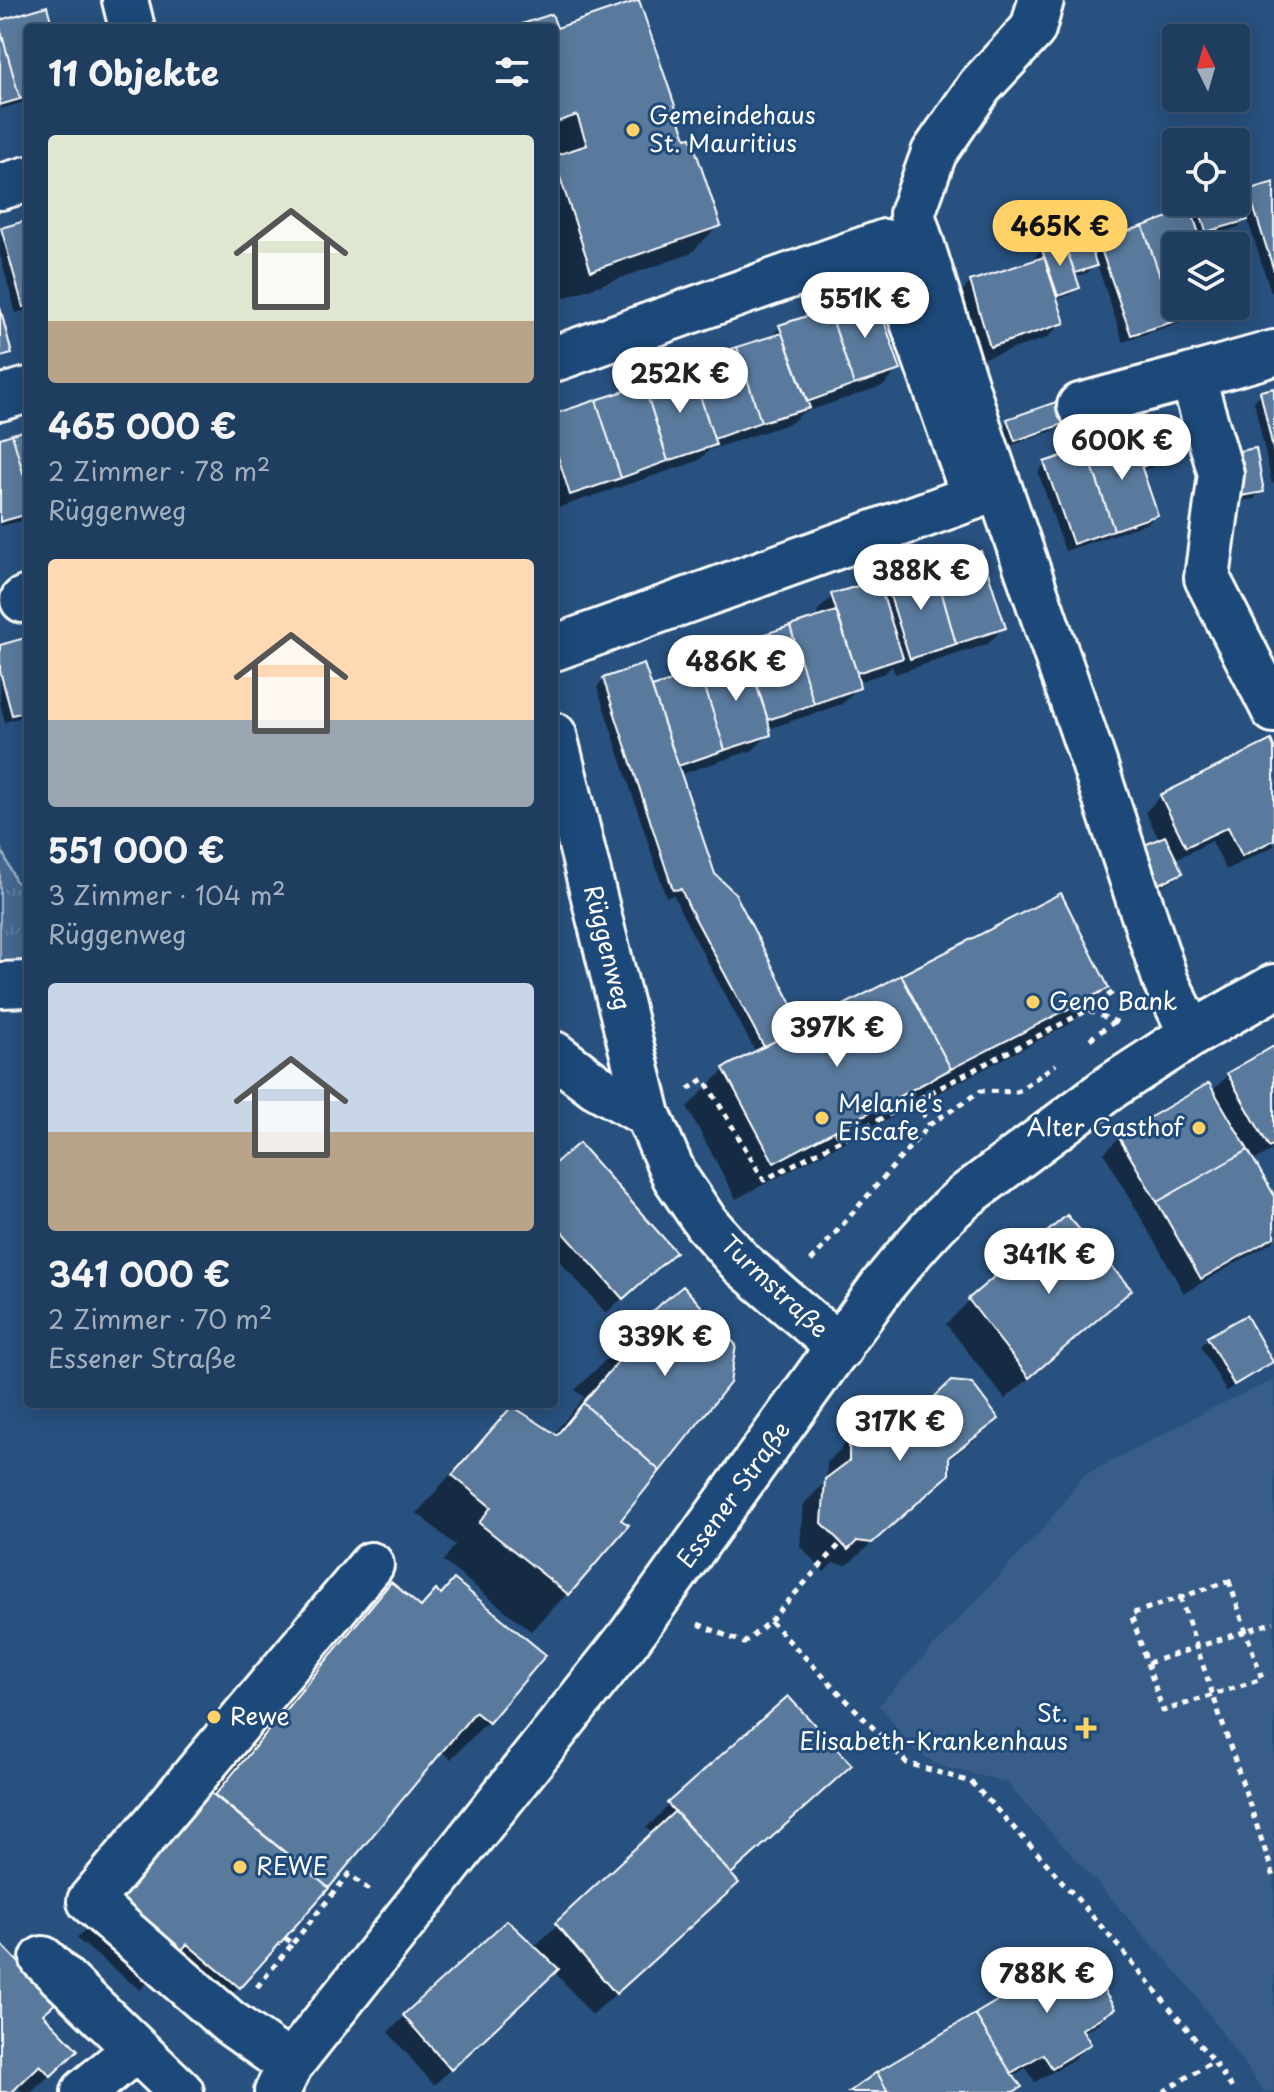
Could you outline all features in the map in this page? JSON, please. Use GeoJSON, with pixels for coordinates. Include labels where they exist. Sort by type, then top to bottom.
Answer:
{"type":"FeatureCollection","features":[{"type":"Feature","properties":{"kind":"street"},"geometry":{"type":"LineString","coordinates":[[125,0],[131,24]]}},
{"type":"Feature","properties":{"kind":"street"},"geometry":{"type":"LineString","coordinates":[[1041,0],[1033,29],[980,86],[934,153],[912,214],[981,435],[1089,748],[1182,1040]]}},
{"type":"Feature","properties":{"kind":"street"},"geometry":{"type":"LineString","coordinates":[[0,187],[24,180]]}},
{"type":"Feature","properties":{"kind":"street"},"geometry":{"type":"LineString","coordinates":[[558,358],[885,242],[974,497],[558,647]]}},
{"type":"Feature","properties":{"kind":"street"},"geometry":{"type":"LineString","coordinates":[[1080,406],[1274,353]]}},
{"type":"Feature","properties":{"kind":"street"},"geometry":{"type":"LineString","coordinates":[[1192,376],[1221,474],[1207,578],[1274,710]]}},
{"type":"Feature","properties":{"kind":"street"},"geometry":{"type":"LineString","coordinates":[[0,398],[24,391]]}},
{"type":"Feature","properties":{"kind":"street","name":"Rüggenweg"},"geometry":{"type":"LineString","coordinates":[[558,751],[648,1115]]}},
{"type":"Feature","properties":{"kind":"street"},"geometry":{"type":"LineString","coordinates":[[0,985],[24,984]]}},
{"type":"Feature","properties":{"kind":"street","name":"Essener Straße"},"geometry":{"type":"LineString","coordinates":[[284,2079],[653,1606],[883,1285],[924,1235],[945,1213],[1112,1086],[1182,1040],[1274,987]]}},
{"type":"Feature","properties":{"kind":"street"},"geometry":{"type":"LineString","coordinates":[[558,1057],[596,1086],[648,1115]]}},
{"type":"Feature","properties":{"kind":"street","name":"Turmstraße"},"geometry":{"type":"LineString","coordinates":[[648,1115],[675,1177],[706,1223],[742,1264],[840,1348]]}},
{"type":"Feature","properties":{"kind":"street"},"geometry":{"type":"LineString","coordinates":[[284,2079],[229,2022],[90,1901],[371,1565]]}},
{"type":"Feature","properties":{"kind":"street"},"geometry":{"type":"LineString","coordinates":[[43,1959],[181,2092]]}},
{"type":"Feature","properties":{"kind":"street"},"geometry":{"type":"LineString","coordinates":[[84,2092],[136,2049]]}},
{"type":"Feature","properties":{"kind":"path"},"geometry":{"type":"LineString","coordinates":[[648,1115],[704,1079],[764,1180],[1088,1010],[1107,995]]}},
{"type":"Feature","properties":{"kind":"path"},"geometry":{"type":"LineString","coordinates":[[1088,1010],[1182,1040]]}},
{"type":"Feature","properties":{"kind":"path"},"geometry":{"type":"LineString","coordinates":[[1078,1048],[1115,1021]]}},
{"type":"Feature","properties":{"kind":"path"},"geometry":{"type":"LineString","coordinates":[[781,1297],[929,1125],[981,1091],[1017,1092],[1066,1056]]}},
{"type":"Feature","properties":{"kind":"path"},"geometry":{"type":"LineString","coordinates":[[917,1101],[929,1125]]}},
{"type":"Feature","properties":{"kind":"path"},"geometry":{"type":"LineString","coordinates":[[836,1130],[841,1140]]}},
{"type":"Feature","properties":{"kind":"path"},"geometry":{"type":"LineString","coordinates":[[653,1606],[744,1643],[770,1621],[841,1543]]}},
{"type":"Feature","properties":{"kind":"path"},"geometry":{"type":"LineString","coordinates":[[1229,1581],[1262,1679],[1163,1711],[1131,1614],[1180,1597],[1229,1581]]}},
{"type":"Feature","properties":{"kind":"path"},"geometry":{"type":"LineString","coordinates":[[1180,1597],[1274,1877]]}},
{"type":"Feature","properties":{"kind":"path"},"geometry":{"type":"LineString","coordinates":[[770,1621],[907,1763],[971,1782],[1081,1904],[1213,2061],[1235,2092]]}},
{"type":"Feature","properties":{"kind":"path"},"geometry":{"type":"LineString","coordinates":[[1148,1663],[1274,1622]]}},
{"type":"Feature","properties":{"kind":"path"},"geometry":{"type":"LineString","coordinates":[[267,1975],[332,1897]]}},
{"type":"Feature","properties":{"kind":"path"},"geometry":{"type":"LineString","coordinates":[[285,1938],[293,1943]]}},
{"type":"Feature","properties":{"kind":"path"},"geometry":{"type":"LineString","coordinates":[[1163,2092],[1213,2061]]}},
{"type":"Feature","properties":{"kind":"shaded area","name":"St. Elisabeth-Krankenhaus"},"geometry":{"type":"Polygon","coordinates":[[[1274,1380],[1274,2092],[1264,2092],[1188,1985],[1006,1782],[940,1766],[915,1751],[879,1705],[1046,1525],[1083,1476],[1218,1405],[1274,1380]]]}},
{"type":"Feature","properties":{"kind":"green space"},"geometry":{"type":"Polygon","coordinates":[[[0,846],[24,892],[24,972],[0,974],[0,846]]]}},
{"type":"Feature","properties":{"kind":"building","name":"Gemeindehaus St. Mauritius"},"geometry":{"type":"Polygon","coordinates":[[[639,0],[686,138],[691,137],[721,226],[591,271],[558,171],[558,155],[587,145],[577,115],[558,122],[558,28],[639,0]]]}},
{"type":"Feature","properties":{"kind":"building"},"geometry":{"type":"Polygon","coordinates":[[[47,6],[52,24],[24,24],[24,98],[20,99],[0,20],[47,6]]]}},
{"type":"Feature","properties":{"kind":"building","name":"Gemeindehaus St. Mauritius"},"geometry":{"type":"Polygon","coordinates":[[[552,14],[556,24],[522,24],[552,14]]]}},
{"type":"Feature","properties":{"kind":"building"},"geometry":{"type":"Polygon","coordinates":[[[0,28],[20,99],[0,105],[0,28]]]}},
{"type":"Feature","properties":{"kind":"building"},"geometry":{"type":"Polygon","coordinates":[[[1274,182],[1274,271],[1250,196],[1250,189],[1274,182]]]}},
{"type":"Feature","properties":{"kind":"building"},"geometry":{"type":"Polygon","coordinates":[[[1171,216],[1193,216],[1198,232],[1162,232],[1162,282],[1143,226],[1171,216]]]}},
{"type":"Feature","properties":{"kind":"building"},"geometry":{"type":"Polygon","coordinates":[[[1201,216],[1247,216],[1248,220],[1206,232],[1201,216]]]}},
{"type":"Feature","properties":{"kind":"building"},"geometry":{"type":"Polygon","coordinates":[[[24,221],[24,307],[23,307],[1,228],[24,221]]]}},
{"type":"Feature","properties":{"kind":"building"},"geometry":{"type":"Polygon","coordinates":[[[1082,222],[1097,266],[1075,273],[1060,230],[1082,222]]]}},
{"type":"Feature","properties":{"kind":"building"},"geometry":{"type":"Polygon","coordinates":[[[1143,226],[1162,282],[1162,320],[1175,321],[1131,335],[1098,241],[1143,226]]]}},
{"type":"Feature","properties":{"kind":"building"},"geometry":{"type":"Polygon","coordinates":[[[1063,239],[1080,288],[1058,296],[1041,247],[1063,239]]]}},
{"type":"Feature","properties":{"kind":"building"},"geometry":{"type":"Polygon","coordinates":[[[1044,257],[1065,323],[990,347],[970,281],[1044,257]]]}},
{"type":"Feature","properties":{"kind":"building"},"geometry":{"type":"Polygon","coordinates":[[[875,295],[901,370],[854,385],[829,309],[875,295]]]}},
{"type":"Feature","properties":{"kind":"building"},"geometry":{"type":"Polygon","coordinates":[[[0,307],[12,354],[0,357],[0,307]]]}},
{"type":"Feature","properties":{"kind":"building"},"geometry":{"type":"Polygon","coordinates":[[[829,309],[854,385],[807,402],[779,325],[829,309]]]}},
{"type":"Feature","properties":{"kind":"building"},"geometry":{"type":"Polygon","coordinates":[[[782,333],[810,408],[761,422],[737,347],[782,333]]]}},
{"type":"Feature","properties":{"kind":"building"},"geometry":{"type":"Polygon","coordinates":[[[737,347],[761,422],[714,439],[689,362],[737,347]]]}},
{"type":"Feature","properties":{"kind":"building"},"geometry":{"type":"Polygon","coordinates":[[[691,368],[716,445],[668,461],[644,385],[691,368]]]}},
{"type":"Feature","properties":{"kind":"building"},"geometry":{"type":"Polygon","coordinates":[[[644,385],[668,461],[621,478],[596,400],[644,385]]]}},
{"type":"Feature","properties":{"kind":"building"},"geometry":{"type":"Polygon","coordinates":[[[1274,388],[1274,453],[1260,391],[1274,388]]]}},
{"type":"Feature","properties":{"kind":"building"},"geometry":{"type":"Polygon","coordinates":[[[596,400],[621,478],[570,495],[558,457],[558,413],[596,400]]]}},
{"type":"Feature","properties":{"kind":"building"},"geometry":{"type":"Polygon","coordinates":[[[1056,402],[1063,424],[1015,441],[1007,419],[1056,402]]]}},
{"type":"Feature","properties":{"kind":"building"},"geometry":{"type":"Polygon","coordinates":[[[1148,419],[1162,459],[1142,467],[1128,427],[1148,419]]]}},
{"type":"Feature","properties":{"kind":"building"},"geometry":{"type":"Polygon","coordinates":[[[24,431],[24,476],[12,434],[24,431]]]}},
{"type":"Feature","properties":{"kind":"building"},"geometry":{"type":"Polygon","coordinates":[[[1130,433],[1158,515],[1114,530],[1086,448],[1130,433]]]}},
{"type":"Feature","properties":{"kind":"building"},"geometry":{"type":"Polygon","coordinates":[[[12,434],[24,475],[24,515],[0,522],[0,438],[12,434]]]}},
{"type":"Feature","properties":{"kind":"building"},"geometry":{"type":"Polygon","coordinates":[[[1086,448],[1114,530],[1073,544],[1044,462],[1086,448]]]}},
{"type":"Feature","properties":{"kind":"building"},"geometry":{"type":"Polygon","coordinates":[[[1256,448],[1264,492],[1241,496],[1233,452],[1256,448]]]}},
{"type":"Feature","properties":{"kind":"building"},"geometry":{"type":"Polygon","coordinates":[[[981,551],[1006,628],[956,644],[934,565],[981,551]]]}},
{"type":"Feature","properties":{"kind":"building"},"geometry":{"type":"Polygon","coordinates":[[[934,565],[956,644],[910,659],[885,580],[934,565]]]}},
{"type":"Feature","properties":{"kind":"building"},"geometry":{"type":"Polygon","coordinates":[[[878,580],[903,658],[857,673],[831,594],[878,580]]]}},
{"type":"Feature","properties":{"kind":"building"},"geometry":{"type":"Polygon","coordinates":[[[836,611],[860,688],[814,704],[790,626],[836,611]]]}},
{"type":"Feature","properties":{"kind":"building"},"geometry":{"type":"Polygon","coordinates":[[[790,626],[814,704],[768,720],[743,641],[790,626]]]}},
{"type":"Feature","properties":{"kind":"building"},"geometry":{"type":"Polygon","coordinates":[[[24,638],[24,712],[12,715],[0,671],[0,645],[24,638]]]}},
{"type":"Feature","properties":{"kind":"building"},"geometry":{"type":"Polygon","coordinates":[[[747,657],[771,735],[725,750],[700,672],[747,657]]]}},
{"type":"Feature","properties":{"kind":"building"},"geometry":{"type":"Polygon","coordinates":[[[644,664],[715,874],[735,893],[803,1026],[764,1047],[681,889],[673,890],[603,678],[644,664]]]}},
{"type":"Feature","properties":{"kind":"building"},"geometry":{"type":"Polygon","coordinates":[[[700,672],[725,750],[678,766],[652,687],[700,672]]]}},
{"type":"Feature","properties":{"kind":"building"},"geometry":{"type":"Polygon","coordinates":[[[1271,740],[1274,747],[1274,840],[1242,856],[1228,827],[1186,847],[1160,795],[1271,740]]]}},
{"type":"Feature","properties":{"kind":"building"},"geometry":{"type":"Polygon","coordinates":[[[1165,836],[1183,873],[1157,885],[1140,847],[1165,836]]]}},
{"type":"Feature","properties":{"kind":"building"},"geometry":{"type":"Polygon","coordinates":[[[1061,893],[1109,988],[951,1069],[901,975],[1061,893]]]}},
{"type":"Feature","properties":{"kind":"building"},"geometry":{"type":"Polygon","coordinates":[[[901,975],[951,1069],[774,1163],[723,1068],[901,975]]]}},
{"type":"Feature","properties":{"kind":"building"},"geometry":{"type":"Polygon","coordinates":[[[1274,1046],[1274,1144],[1269,1147],[1227,1073],[1274,1046]]]}},
{"type":"Feature","properties":{"kind":"building"},"geometry":{"type":"Polygon","coordinates":[[[1209,1083],[1248,1150],[1157,1202],[1118,1136],[1209,1083]]]}},
{"type":"Feature","properties":{"kind":"building"},"geometry":{"type":"Polygon","coordinates":[[[579,1143],[676,1252],[623,1299],[558,1226],[558,1161],[579,1143]]]}},
{"type":"Feature","properties":{"kind":"building"},"geometry":{"type":"Polygon","coordinates":[[[1248,1150],[1274,1195],[1274,1237],[1201,1279],[1157,1202],[1248,1150]]]}},
{"type":"Feature","properties":{"kind":"building"},"geometry":{"type":"Polygon","coordinates":[[[1067,1215],[1132,1290],[1029,1378],[968,1299],[1067,1215]]]}},
{"type":"Feature","properties":{"kind":"building"},"geometry":{"type":"Polygon","coordinates":[[[683,1286],[736,1345],[730,1383],[660,1471],[583,1403],[620,1359],[611,1351],[683,1286]]]}},
{"type":"Feature","properties":{"kind":"building"},"geometry":{"type":"Polygon","coordinates":[[[1246,1315],[1273,1362],[1234,1385],[1207,1337],[1246,1315]]]}},
{"type":"Feature","properties":{"kind":"building"},"geometry":{"type":"Polygon","coordinates":[[[951,1381],[972,1383],[999,1419],[949,1457],[949,1475],[872,1543],[857,1541],[848,1550],[822,1523],[825,1479],[849,1461],[849,1438],[879,1412],[899,1412],[908,1422],[951,1381]]]}},
{"type":"Feature","properties":{"kind":"building"},"geometry":{"type":"Polygon","coordinates":[[[583,1403],[660,1471],[621,1520],[629,1525],[569,1595],[479,1523],[491,1507],[452,1475],[510,1408],[515,1408],[557,1435],[583,1403]]]}},
{"type":"Feature","properties":{"kind":"building"},"geometry":{"type":"Polygon","coordinates":[[[454,1579],[546,1655],[489,1723],[475,1712],[329,1888],[215,1795],[391,1582],[421,1607],[436,1590],[441,1594],[454,1579]]]}},
{"type":"Feature","properties":{"kind":"building"},"geometry":{"type":"Polygon","coordinates":[[[788,1696],[852,1765],[731,1874],[667,1803],[788,1696]]]}},
{"type":"Feature","properties":{"kind":"building"},"geometry":{"type":"Polygon","coordinates":[[[205,1788],[329,1888],[240,1988],[187,1944],[179,1954],[113,1901],[205,1788]]]}},
{"type":"Feature","properties":{"kind":"building"},"geometry":{"type":"Polygon","coordinates":[[[675,1811],[739,1883],[616,1994],[555,1923],[675,1811]]]}},
{"type":"Feature","properties":{"kind":"building"},"geometry":{"type":"Polygon","coordinates":[[[507,1920],[559,1969],[451,2070],[403,2015],[507,1920]]]}},
{"type":"Feature","properties":{"kind":"building"},"geometry":{"type":"Polygon","coordinates":[[[0,1943],[57,2002],[43,2014],[78,2050],[51,2076],[40,2065],[12,2092],[0,2092],[0,1943]]]}},
{"type":"Feature","properties":{"kind":"building"},"geometry":{"type":"Polygon","coordinates":[[[1080,1951],[1115,2009],[1082,2029],[1091,2044],[1052,2068],[1043,2054],[1011,2073],[975,2014],[1080,1951]]]}},
{"type":"Feature","properties":{"kind":"building"},"geometry":{"type":"Polygon","coordinates":[[[975,2014],[1022,2087],[1013,2092],[888,2092],[877,2072],[975,2014]]]}},
{"type":"Feature","properties":{"kind":"building"},"geometry":{"type":"Polygon","coordinates":[[[877,2072],[888,2092],[849,2092],[877,2072]]]}},
{"type":"Feature","properties":{"kind":"place","name":"Gemeindehaus St. Mauritius"},"geometry":{"type":"Point","coordinates":[633,130]}},
{"type":"Feature","properties":{"kind":"place","name":"Geno Bank"},"geometry":{"type":"Point","coordinates":[1033,1002]}},
{"type":"Feature","properties":{"kind":"place","name":"Melanie's Eiscafe"},"geometry":{"type":"Point","coordinates":[822,1118]}},
{"type":"Feature","properties":{"kind":"place","name":"Alter Gasthof"},"geometry":{"type":"Point","coordinates":[1199,1128]}},
{"type":"Feature","properties":{"kind":"place","name":"Rewe"},"geometry":{"type":"Point","coordinates":[214,1717]}},
{"type":"Feature","properties":{"kind":"place","name":"St. Elisabeth-Krankenhaus"},"geometry":{"type":"Point","coordinates":[1086,1728]}},
{"type":"Feature","properties":{"kind":"place","name":"REWE"},"geometry":{"type":"Point","coordinates":[240,1867]}}]}
